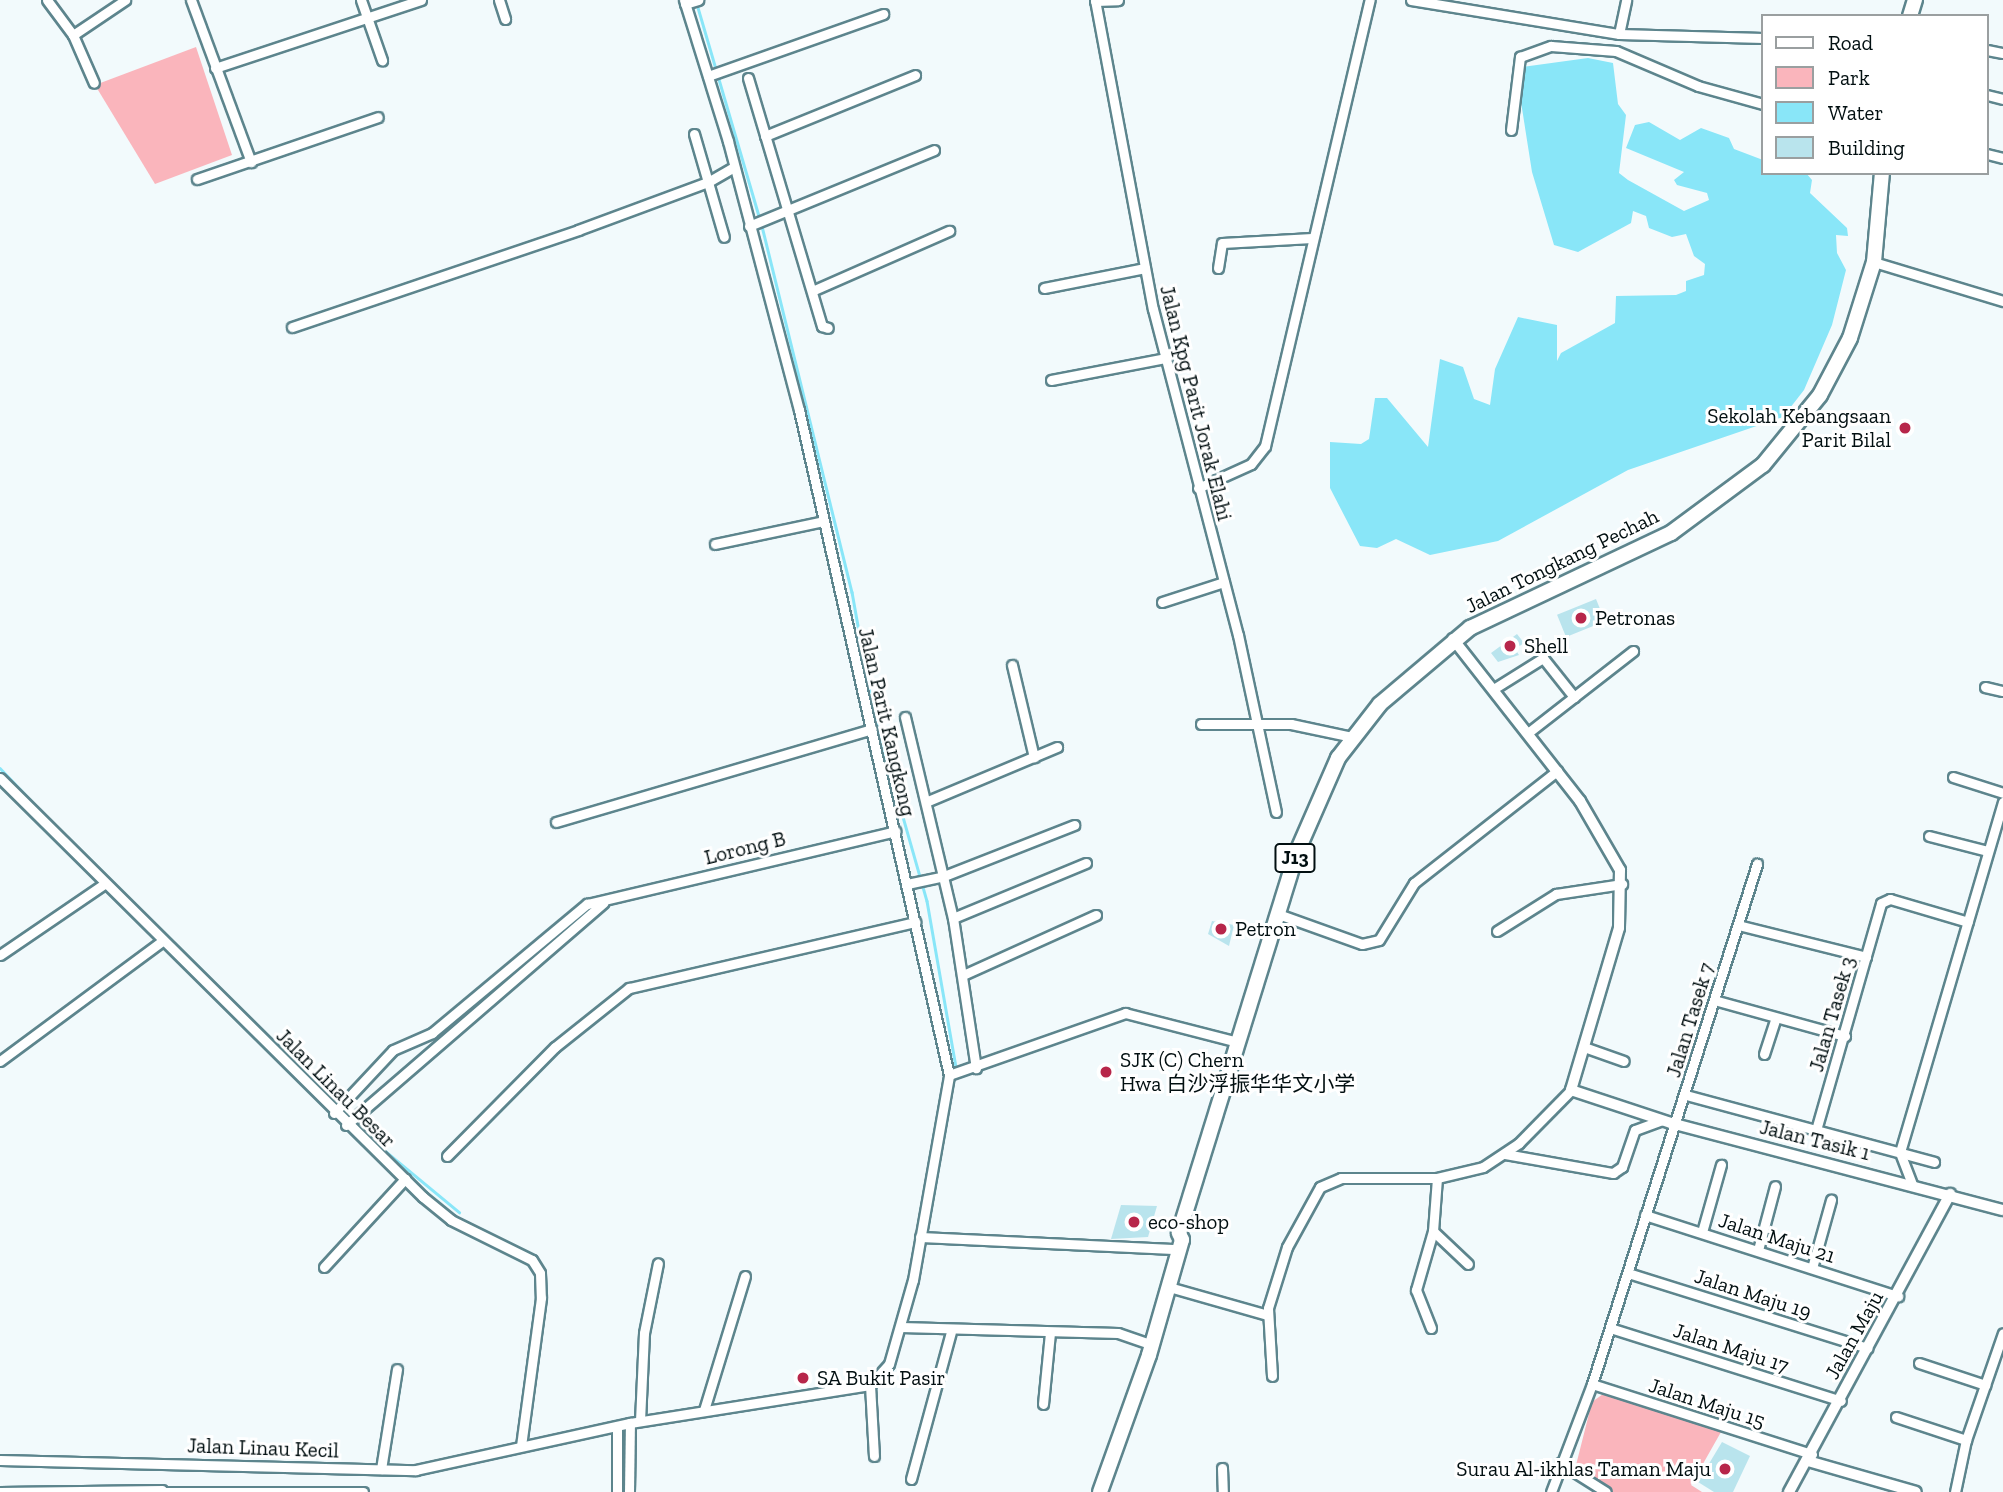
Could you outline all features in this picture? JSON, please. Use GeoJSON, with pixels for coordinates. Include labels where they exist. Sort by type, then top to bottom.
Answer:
{"type":"FeatureCollection","features":[{"type":"Feature","properties":{"kind":"main road","name":"Jalan Tongkang Pechah"},"geometry":{"type":"LineString","coordinates":[[1103,1491],[1179,1233],[1313,806],[1352,737],[1453,639],[1508,605],[1671,533],[1763,466],[1836,367],[1874,262],[1882,175]]}},
{"type":"Feature","properties":{"kind":"main road","name":"Jalan Tongkang Pechah"},"geometry":{"type":"LineString","coordinates":[[1148,1343],[1169,1287],[1175,1247]]}},
{"type":"Feature","properties":{"kind":"street"},"geometry":{"type":"LineString","coordinates":[[47,0],[74,35],[94,83]]}},
{"type":"Feature","properties":{"kind":"street"},"geometry":{"type":"LineString","coordinates":[[74,35],[125,0]]}},
{"type":"Feature","properties":{"kind":"street"},"geometry":{"type":"LineString","coordinates":[[191,0],[251,162]]}},
{"type":"Feature","properties":{"kind":"street"},"geometry":{"type":"LineString","coordinates":[[361,0],[382,60]]}},
{"type":"Feature","properties":{"kind":"street"},"geometry":{"type":"LineString","coordinates":[[215,68],[421,0]]}},
{"type":"Feature","properties":{"kind":"street"},"geometry":{"type":"LineString","coordinates":[[499,0],[505,19]]}},
{"type":"Feature","properties":{"kind":"street"},"geometry":{"type":"LineString","coordinates":[[1095,1],[1118,0]]}},
{"type":"Feature","properties":{"kind":"street"},"geometry":{"type":"LineString","coordinates":[[1198,488],[1251,464],[1265,446],[1370,0]]}},
{"type":"Feature","properties":{"kind":"street"},"geometry":{"type":"LineString","coordinates":[[1411,0],[1469,5],[1619,34],[1762,38]]}},
{"type":"Feature","properties":{"kind":"street"},"geometry":{"type":"LineString","coordinates":[[1619,34],[1626,0]]}},
{"type":"Feature","properties":{"kind":"street","name":"Jalan Kpg Parit Jorak Elahi"},"geometry":{"type":"LineString","coordinates":[[1095,1],[1140,269],[1160,359],[1224,582],[1259,722],[1276,812]]}},
{"type":"Feature","properties":{"kind":"street","name":"Jalan Parit Kangkong"},"geometry":{"type":"LineString","coordinates":[[689,2],[715,74],[734,167],[752,224],[790,377],[895,831],[911,883],[916,922],[949,1075]]}},
{"type":"Feature","properties":{"kind":"street"},"geometry":{"type":"LineString","coordinates":[[715,74],[883,14]]}},
{"type":"Feature","properties":{"kind":"street"},"geometry":{"type":"LineString","coordinates":[[1511,130],[1520,57],[1551,46],[1616,51],[1698,86],[1762,104]]}},
{"type":"Feature","properties":{"kind":"street"},"geometry":{"type":"LineString","coordinates":[[765,136],[915,75]]}},
{"type":"Feature","properties":{"kind":"street"},"geometry":{"type":"LineString","coordinates":[[748,79],[822,326],[828,328]]}},
{"type":"Feature","properties":{"kind":"street"},"geometry":{"type":"LineString","coordinates":[[197,180],[378,117]]}},
{"type":"Feature","properties":{"kind":"street"},"geometry":{"type":"LineString","coordinates":[[694,134],[724,237]]}},
{"type":"Feature","properties":{"kind":"street"},"geometry":{"type":"LineString","coordinates":[[752,224],[934,150]]}},
{"type":"Feature","properties":{"kind":"street"},"geometry":{"type":"LineString","coordinates":[[292,327],[708,182],[734,167]]}},
{"type":"Feature","properties":{"kind":"street"},"geometry":{"type":"LineString","coordinates":[[813,291],[949,231]]}},
{"type":"Feature","properties":{"kind":"street"},"geometry":{"type":"LineString","coordinates":[[1218,268],[1222,243],[1312,238]]}},
{"type":"Feature","properties":{"kind":"street"},"geometry":{"type":"LineString","coordinates":[[1874,262],[2003,301]]}},
{"type":"Feature","properties":{"kind":"street"},"geometry":{"type":"LineString","coordinates":[[1044,288],[1140,269]]}},
{"type":"Feature","properties":{"kind":"street"},"geometry":{"type":"LineString","coordinates":[[1051,380],[1160,359]]}},
{"type":"Feature","properties":{"kind":"street"},"geometry":{"type":"LineString","coordinates":[[715,544],[824,521]]}},
{"type":"Feature","properties":{"kind":"street"},"geometry":{"type":"LineString","coordinates":[[1162,602],[1224,582]]}},
{"type":"Feature","properties":{"kind":"street"},"geometry":{"type":"LineString","coordinates":[[1272,1376],[1267,1315],[1287,1247],[1320,1187],[1340,1178],[1437,1178],[1463,1174],[1505,1154],[1572,1090],[1619,928],[1622,884],[1612,850],[1529,732],[1453,639]]}},
{"type":"Feature","properties":{"kind":"street"},"geometry":{"type":"LineString","coordinates":[[1529,732],[1633,651]]}},
{"type":"Feature","properties":{"kind":"street"},"geometry":{"type":"LineString","coordinates":[[1494,688],[1543,658],[1574,697]]}},
{"type":"Feature","properties":{"kind":"street"},"geometry":{"type":"LineString","coordinates":[[1012,666],[1034,757]]}},
{"type":"Feature","properties":{"kind":"street"},"geometry":{"type":"LineString","coordinates":[[1985,687],[2003,691]]}},
{"type":"Feature","properties":{"kind":"street"},"geometry":{"type":"LineString","coordinates":[[905,717],[928,801],[953,918],[976,1068]]}},
{"type":"Feature","properties":{"kind":"street"},"geometry":{"type":"LineString","coordinates":[[1201,724],[1259,722],[1352,737]]}},
{"type":"Feature","properties":{"kind":"street"},"geometry":{"type":"LineString","coordinates":[[556,822],[872,729]]}},
{"type":"Feature","properties":{"kind":"street"},"geometry":{"type":"LineString","coordinates":[[928,801],[1057,747]]}},
{"type":"Feature","properties":{"kind":"street"},"geometry":{"type":"LineString","coordinates":[[1278,914],[1349,940],[1380,940],[1414,883],[1557,771]]}},
{"type":"Feature","properties":{"kind":"street"},"geometry":{"type":"LineString","coordinates":[[1953,777],[2003,793]]}},
{"type":"Feature","properties":{"kind":"street","name":"Jalan Linau Besar"},"geometry":{"type":"LineString","coordinates":[[0,778],[162,941],[339,1108],[349,1123],[405,1180],[451,1220],[532,1260],[540,1273],[521,1446]]}},
{"type":"Feature","properties":{"kind":"street"},"geometry":{"type":"LineString","coordinates":[[1912,1184],[1900,1152],[2003,802]]}},
{"type":"Feature","properties":{"kind":"street"},"geometry":{"type":"LineString","coordinates":[[911,883],[944,876],[1073,825]]}},
{"type":"Feature","properties":{"kind":"street","name":"Lorong B"},"geometry":{"type":"LineString","coordinates":[[567,925],[603,903],[895,831]]}},
{"type":"Feature","properties":{"kind":"street"},"geometry":{"type":"LineString","coordinates":[[1929,836],[1987,851]]}},
{"type":"Feature","properties":{"kind":"street"},"geometry":{"type":"LineString","coordinates":[[953,918],[1086,863]]}},
{"type":"Feature","properties":{"kind":"street","name":"Jalan Tasek 7"},"geometry":{"type":"LineString","coordinates":[[1551,1492],[1592,1384],[1628,1273],[1667,1121],[1686,1095],[1757,864]]}},
{"type":"Feature","properties":{"kind":"street"},"geometry":{"type":"LineString","coordinates":[[0,955],[104,884]]}},
{"type":"Feature","properties":{"kind":"street"},"geometry":{"type":"LineString","coordinates":[[1497,932],[1556,894],[1622,884]]}},
{"type":"Feature","properties":{"kind":"street","name":"Jalan Tasek 3"},"geometry":{"type":"LineString","coordinates":[[1816,1130],[1845,1036],[1879,907],[1890,899],[1968,922]]}},
{"type":"Feature","properties":{"kind":"street"},"geometry":{"type":"LineString","coordinates":[[963,975],[1096,915]]}},
{"type":"Feature","properties":{"kind":"street"},"geometry":{"type":"LineString","coordinates":[[447,1156],[555,1047],[629,988],[916,922]]}},
{"type":"Feature","properties":{"kind":"street"},"geometry":{"type":"LineString","coordinates":[[339,1108],[393,1050],[432,1033],[567,925]]}},
{"type":"Feature","properties":{"kind":"street"},"geometry":{"type":"LineString","coordinates":[[349,1123],[567,925]]}},
{"type":"Feature","properties":{"kind":"street"},"geometry":{"type":"LineString","coordinates":[[1738,925],[1866,957]]}},
{"type":"Feature","properties":{"kind":"street"},"geometry":{"type":"LineString","coordinates":[[0,1061],[162,941]]}},
{"type":"Feature","properties":{"kind":"street"},"geometry":{"type":"LineString","coordinates":[[1714,1000],[1845,1036]]}},
{"type":"Feature","properties":{"kind":"street"},"geometry":{"type":"LineString","coordinates":[[874,1455],[870,1385],[883,1376],[901,1327],[949,1075],[976,1068],[1125,1013],[1238,1042]]}},
{"type":"Feature","properties":{"kind":"street"},"geometry":{"type":"LineString","coordinates":[[1764,1054],[1776,1018]]}},
{"type":"Feature","properties":{"kind":"street"},"geometry":{"type":"LineString","coordinates":[[1584,1047],[1624,1061]]}},
{"type":"Feature","properties":{"kind":"street","name":"Jalan Tasik 1"},"geometry":{"type":"LineString","coordinates":[[1572,1090],[1667,1121],[2003,1210]]}},
{"type":"Feature","properties":{"kind":"street"},"geometry":{"type":"LineString","coordinates":[[1686,1095],[1934,1161]]}},
{"type":"Feature","properties":{"kind":"street"},"geometry":{"type":"LineString","coordinates":[[1505,1154],[1614,1173],[1622,1167],[1635,1130],[1667,1121]]}},
{"type":"Feature","properties":{"kind":"street"},"geometry":{"type":"LineString","coordinates":[[1702,1232],[1720,1165]]}},
{"type":"Feature","properties":{"kind":"street"},"geometry":{"type":"LineString","coordinates":[[1431,1328],[1416,1290],[1433,1231],[1437,1178]]}},
{"type":"Feature","properties":{"kind":"street"},"geometry":{"type":"LineString","coordinates":[[324,1267],[405,1180]]}},
{"type":"Feature","properties":{"kind":"street"},"geometry":{"type":"LineString","coordinates":[[1758,1250],[1775,1186]]}},
{"type":"Feature","properties":{"kind":"street","name":"Jalan Maju"},"geometry":{"type":"LineString","coordinates":[[1789,1492],[1898,1296],[1950,1194]]}},
{"type":"Feature","properties":{"kind":"street"},"geometry":{"type":"LineString","coordinates":[[1812,1268],[1832,1200]]}},
{"type":"Feature","properties":{"kind":"street","name":"Jalan Maju 21"},"geometry":{"type":"LineString","coordinates":[[1645,1215],[1898,1296]]}},
{"type":"Feature","properties":{"kind":"street"},"geometry":{"type":"LineString","coordinates":[[1433,1231],[1468,1264]]}},
{"type":"Feature","properties":{"kind":"street"},"geometry":{"type":"LineString","coordinates":[[920,1237],[1175,1247]]}},
{"type":"Feature","properties":{"kind":"street"},"geometry":{"type":"LineString","coordinates":[[629,1492],[644,1333],[659,1262]]}},
{"type":"Feature","properties":{"kind":"street","name":"Jalan Maju 19"},"geometry":{"type":"LineString","coordinates":[[1628,1273],[1868,1348]]}},
{"type":"Feature","properties":{"kind":"street"},"geometry":{"type":"LineString","coordinates":[[704,1410],[745,1276]]}},
{"type":"Feature","properties":{"kind":"street"},"geometry":{"type":"LineString","coordinates":[[1169,1287],[1267,1315]]}},
{"type":"Feature","properties":{"kind":"street"},"geometry":{"type":"LineString","coordinates":[[901,1327],[951,1332],[1118,1334],[1148,1343]]}},
{"type":"Feature","properties":{"kind":"street","name":"Jalan Maju 17"},"geometry":{"type":"LineString","coordinates":[[1610,1328],[1841,1401]]}},
{"type":"Feature","properties":{"kind":"street"},"geometry":{"type":"LineString","coordinates":[[911,1479],[951,1332]]}},
{"type":"Feature","properties":{"kind":"street"},"geometry":{"type":"LineString","coordinates":[[1043,1405],[1050,1332]]}},
{"type":"Feature","properties":{"kind":"street"},"geometry":{"type":"LineString","coordinates":[[1955,1492],[1966,1440],[2003,1333]]}},
{"type":"Feature","properties":{"kind":"street"},"geometry":{"type":"LineString","coordinates":[[1919,1363],[1985,1385]]}},
{"type":"Feature","properties":{"kind":"street"},"geometry":{"type":"LineString","coordinates":[[381,1469],[397,1368]]}},
{"type":"Feature","properties":{"kind":"street","name":"Jalan Maju 15"},"geometry":{"type":"LineString","coordinates":[[1592,1384],[1810,1457]]}},
{"type":"Feature","properties":{"kind":"street","name":"Jalan Linau Kecil"},"geometry":{"type":"LineString","coordinates":[[0,1460],[416,1470],[635,1422],[870,1385]]}},
{"type":"Feature","properties":{"kind":"street"},"geometry":{"type":"LineString","coordinates":[[1896,1417],[1966,1440]]}},
{"type":"Feature","properties":{"kind":"street"},"geometry":{"type":"LineString","coordinates":[[617,1426],[617,1492]]}},
{"type":"Feature","properties":{"kind":"street"},"geometry":{"type":"LineString","coordinates":[[1810,1457],[1916,1492]]}},
{"type":"Feature","properties":{"kind":"street"},"geometry":{"type":"LineString","coordinates":[[1560,1463],[1606,1492]]}},
{"type":"Feature","properties":{"kind":"street"},"geometry":{"type":"LineString","coordinates":[[1222,1468],[1223,1492]]}},
{"type":"Feature","properties":{"kind":"street"},"geometry":{"type":"LineString","coordinates":[[0,1492],[363,1492]]}},
{"type":"Feature","properties":{"kind":"green space"},"geometry":{"type":"Polygon","coordinates":[[[196,47],[232,155],[155,184],[95,85],[196,47]]]}},
{"type":"Feature","properties":{"kind":"green space"},"geometry":{"type":"Polygon","coordinates":[[[1603,1394],[1721,1432],[1691,1485],[1702,1492],[1612,1492],[1575,1469],[1592,1402],[1603,1394]]]}},
{"type":"Feature","properties":{"kind":"water"},"geometry":{"type":"Polygon","coordinates":[[[1588,58],[1613,63],[1618,104],[1626,115],[1619,173],[1684,211],[1709,200],[1707,193],[1677,185],[1674,180],[1684,172],[1626,148],[1635,125],[1649,122],[1680,140],[1701,128],[1729,138],[1734,149],[1762,160],[1762,175],[1808,175],[1812,180],[1810,193],[1847,228],[1848,236],[1836,235],[1837,253],[1846,270],[1832,325],[1804,390],[1783,417],[1628,470],[1498,541],[1430,555],[1396,539],[1377,548],[1360,546],[1330,488],[1330,442],[1361,444],[1369,439],[1375,398],[1387,398],[1428,447],[1440,359],[1463,367],[1474,399],[1490,405],[1495,369],[1518,317],[1557,325],[1557,361],[1561,353],[1615,323],[1616,296],[1676,295],[1686,291],[1686,281],[1704,275],[1705,264],[1694,256],[1686,234],[1672,237],[1649,228],[1646,216],[1633,211],[1631,223],[1578,252],[1554,245],[1532,172],[1518,83],[1522,67],[1588,58]]]}},
{"type":"Feature","properties":{"kind":"building","name":"Petronas"},"geometry":{"type":"Polygon","coordinates":[[[1596,599],[1605,621],[1566,637],[1557,615],[1596,599]]]}},
{"type":"Feature","properties":{"kind":"building","name":"Shell"},"geometry":{"type":"Polygon","coordinates":[[[1517,634],[1524,643],[1515,649],[1519,655],[1498,662],[1491,653],[1517,634]]]}},
{"type":"Feature","properties":{"kind":"building","name":"Petron"},"geometry":{"type":"Polygon","coordinates":[[[1212,921],[1234,925],[1229,946],[1208,934],[1212,921]]]}},
{"type":"Feature","properties":{"kind":"building","name":"eco-shop"},"geometry":{"type":"Polygon","coordinates":[[[1121,1205],[1157,1206],[1148,1237],[1111,1239],[1121,1205]]]}},
{"type":"Feature","properties":{"kind":"building","name":"Surau Al-ikhlas Taman Maju"},"geometry":{"type":"Polygon","coordinates":[[[1722,1442],[1750,1456],[1733,1492],[1714,1492],[1698,1482],[1722,1442]]]}},
{"type":"Feature","properties":{"kind":"waterway"},"geometry":{"type":"LineString","coordinates":[[697,4],[762,226],[852,592],[874,715],[927,901],[956,1068]]}},
{"type":"Feature","properties":{"kind":"waterway"},"geometry":{"type":"LineString","coordinates":[[0,768],[58,829]]}},
{"type":"Feature","properties":{"kind":"waterway"},"geometry":{"type":"LineString","coordinates":[[130,901],[322,1090]]}},
{"type":"Feature","properties":{"kind":"waterway"},"geometry":{"type":"LineString","coordinates":[[366,1135],[459,1212]]}},
{"type":"Feature","properties":{"kind":"place","name":"Sekolah Kebangsaan Parit Bilal"},"geometry":{"type":"Point","coordinates":[1905,428]}},
{"type":"Feature","properties":{"kind":"place","name":"Petronas"},"geometry":{"type":"Point","coordinates":[1581,618]}},
{"type":"Feature","properties":{"kind":"place","name":"Shell"},"geometry":{"type":"Point","coordinates":[1510,646]}},
{"type":"Feature","properties":{"kind":"place","name":"Petron"},"geometry":{"type":"Point","coordinates":[1221,929]}},
{"type":"Feature","properties":{"kind":"place","name":"SJK (C) Chern Hwa 白沙浮振华华文小学"},"geometry":{"type":"Point","coordinates":[1106,1072]}},
{"type":"Feature","properties":{"kind":"place","name":"eco-shop"},"geometry":{"type":"Point","coordinates":[1134,1222]}},
{"type":"Feature","properties":{"kind":"place","name":"SA Bukit Pasir"},"geometry":{"type":"Point","coordinates":[803,1378]}},
{"type":"Feature","properties":{"kind":"place","name":"Surau Al-ikhlas Taman Maju"},"geometry":{"type":"Point","coordinates":[1725,1469]}}]}
